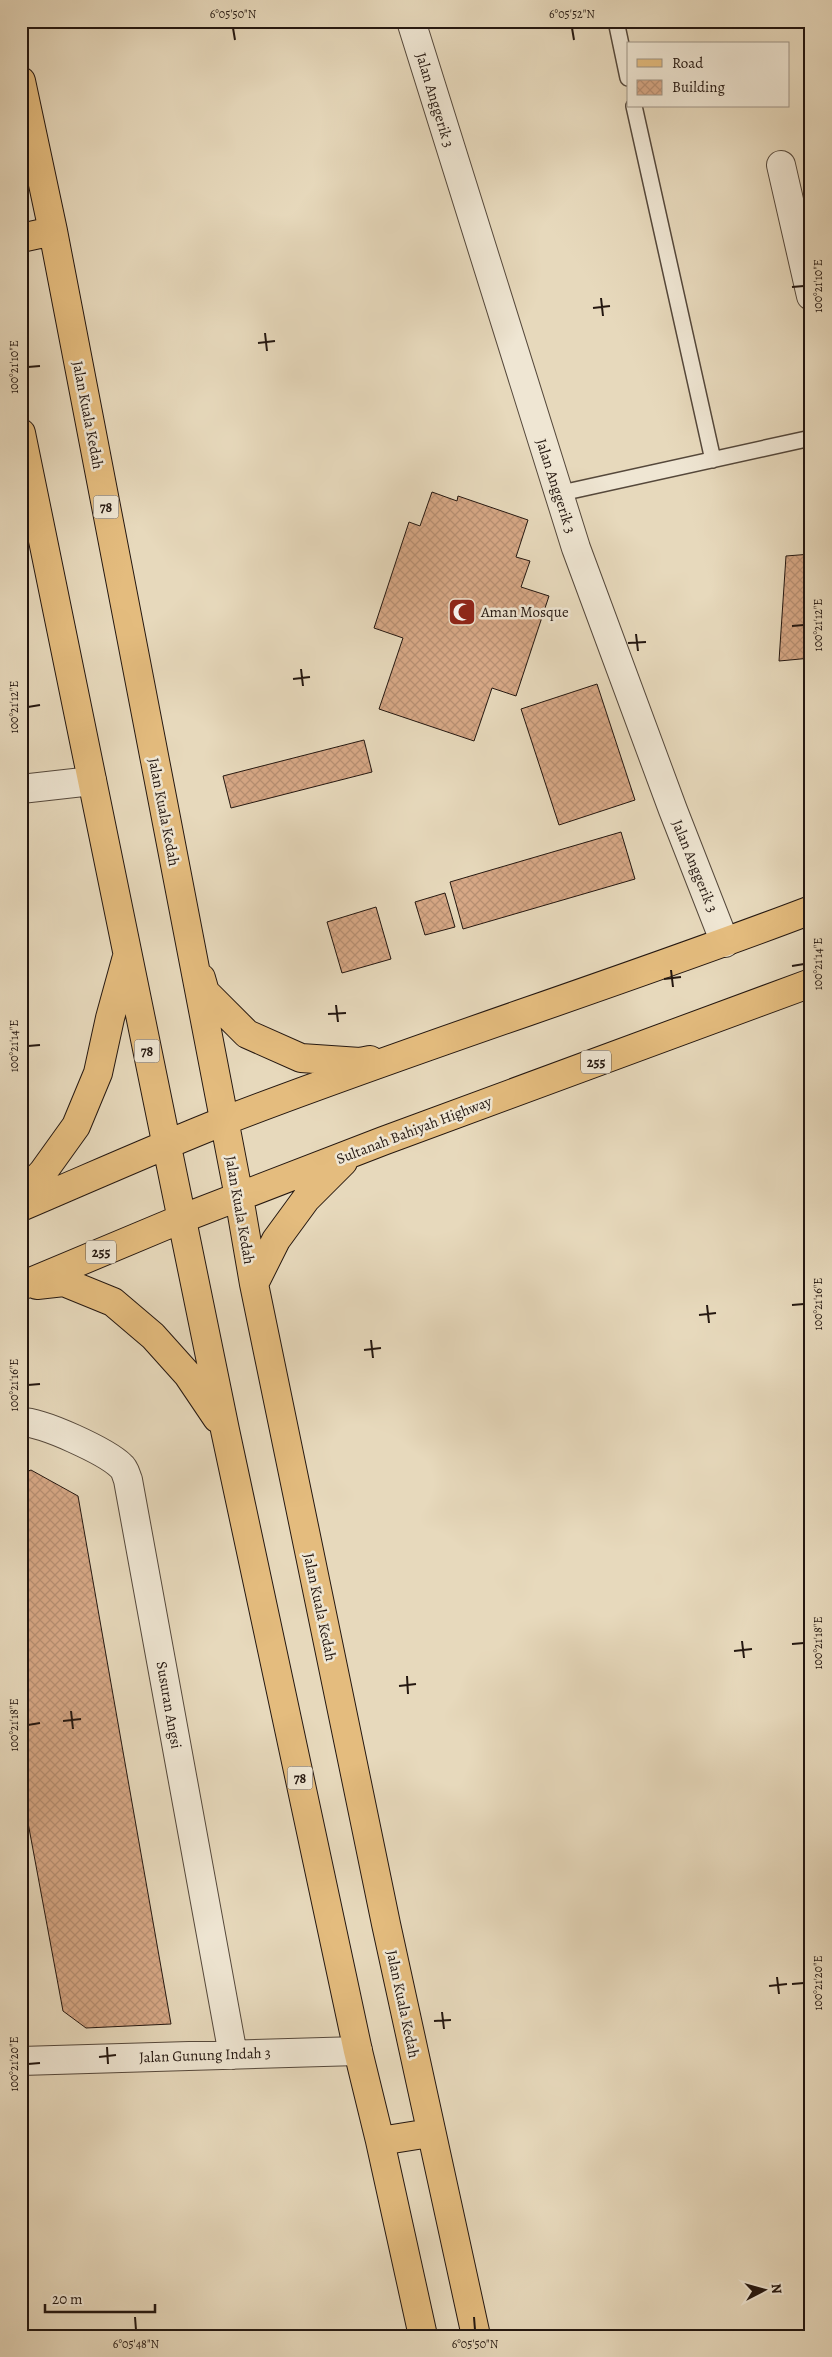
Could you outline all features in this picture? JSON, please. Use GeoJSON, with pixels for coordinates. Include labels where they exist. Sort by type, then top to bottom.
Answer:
{"type":"FeatureCollection","features":[{"type":"Feature","properties":{"kind":"main road","name":"Jalan Kuala Kedah"},"geometry":{"type":"LineString","coordinates":[[21,81],[53,232],[239,1197],[254,1284],[430,2133],[476,2336]]}},
{"type":"Feature","properties":{"kind":"main road"},"geometry":{"type":"LineString","coordinates":[[21,238],[53,232]]}},
{"type":"Feature","properties":{"kind":"main road","name":"78"},"geometry":{"type":"LineString","coordinates":[[21,433],[225,1430],[358,2050],[423,2336]]}},
{"type":"Feature","properties":{"kind":"main road"},"geometry":{"type":"LineString","coordinates":[[21,1207],[224,1121],[417,1050],[726,943],[811,910]]}},
{"type":"Feature","properties":{"kind":"main road"},"geometry":{"type":"LineString","coordinates":[[188,934],[205,992],[247,1034],[301,1058],[360,1062],[417,1050]]}},
{"type":"Feature","properties":{"kind":"main road"},"geometry":{"type":"LineString","coordinates":[[21,1195],[44,1172],[76,1126],[98,1074],[110,1018],[128,956]]}},
{"type":"Feature","properties":{"kind":"main road","name":"Sultanah Bahiyah Highway"},"geometry":{"type":"LineString","coordinates":[[21,1287],[181,1219],[383,1141],[811,983]]}},
{"type":"Feature","properties":{"kind":"main road"},"geometry":{"type":"LineString","coordinates":[[254,1284],[276,1240],[306,1200],[340,1164],[383,1141]]}},
{"type":"Feature","properties":{"kind":"main road"},"geometry":{"type":"LineString","coordinates":[[21,1287],[64,1282],[113,1302],[153,1336],[188,1375],[225,1430]]}},
{"type":"Feature","properties":{"kind":"main road"},"geometry":{"type":"LineString","coordinates":[[380,2141],[430,2133]]}},
{"type":"Feature","properties":{"kind":"street","name":"Jalan Anggerik 3"},"geometry":{"type":"LineString","coordinates":[[410,21],[558,494],[673,810],[726,943]]}},
{"type":"Feature","properties":{"kind":"street"},"geometry":{"type":"LineString","coordinates":[[781,165],[811,296]]}},
{"type":"Feature","properties":{"kind":"street"},"geometry":{"type":"LineString","coordinates":[[21,789],[92,782]]}},
{"type":"Feature","properties":{"kind":"street","name":"Susuran Angsi"},"geometry":{"type":"LineString","coordinates":[[21,1422],[42,1424],[113,1459],[123,1467],[128,1480],[233,2054]]}},
{"type":"Feature","properties":{"kind":"street","name":"Jalan Gunung Indah 3"},"geometry":{"type":"LineString","coordinates":[[21,2061],[358,2050]]}},
{"type":"Feature","properties":{"kind":"lane"},"geometry":{"type":"LineString","coordinates":[[616,21],[627,73]]}},
{"type":"Feature","properties":{"kind":"lane"},"geometry":{"type":"LineString","coordinates":[[634,108],[713,460]]}},
{"type":"Feature","properties":{"kind":"lane"},"geometry":{"type":"LineString","coordinates":[[558,494],[811,438]]}},
{"type":"Feature","properties":{"kind":"building","name":"Aman Mosque"},"geometry":{"type":"Polygon","coordinates":[[[432,492],[457,501],[458,496],[528,520],[516,557],[530,561],[521,587],[549,596],[516,696],[492,688],[474,741],[379,709],[403,638],[374,628],[409,522],[420,526],[432,492]]]}},
{"type":"Feature","properties":{"kind":"building"},"geometry":{"type":"Polygon","coordinates":[[[811,554],[811,658],[779,661],[786,556],[811,554]]]}},
{"type":"Feature","properties":{"kind":"building"},"geometry":{"type":"Polygon","coordinates":[[[597,684],[635,800],[559,825],[521,709],[597,684]]]}},
{"type":"Feature","properties":{"kind":"building"},"geometry":{"type":"Polygon","coordinates":[[[364,740],[372,772],[231,808],[223,776],[364,740]]]}},
{"type":"Feature","properties":{"kind":"building"},"geometry":{"type":"Polygon","coordinates":[[[621,832],[635,879],[463,929],[450,882],[621,832]]]}},
{"type":"Feature","properties":{"kind":"building"},"geometry":{"type":"Polygon","coordinates":[[[445,893],[455,927],[425,935],[415,902],[445,893]]]}},
{"type":"Feature","properties":{"kind":"building"},"geometry":{"type":"Polygon","coordinates":[[[376,907],[391,959],[342,973],[327,922],[376,907]]]}},
{"type":"Feature","properties":{"kind":"building"},"geometry":{"type":"Polygon","coordinates":[[[21,972],[26,1005],[21,1005],[21,972]]]}},
{"type":"Feature","properties":{"kind":"building"},"geometry":{"type":"Polygon","coordinates":[[[31,1470],[78,1496],[171,2024],[86,2028],[63,2011],[21,1785],[21,1474],[31,1470]]]}},
{"type":"Feature","properties":{"kind":"place","name":"Aman Mosque"},"geometry":{"type":"Point","coordinates":[462,612]}}]}
